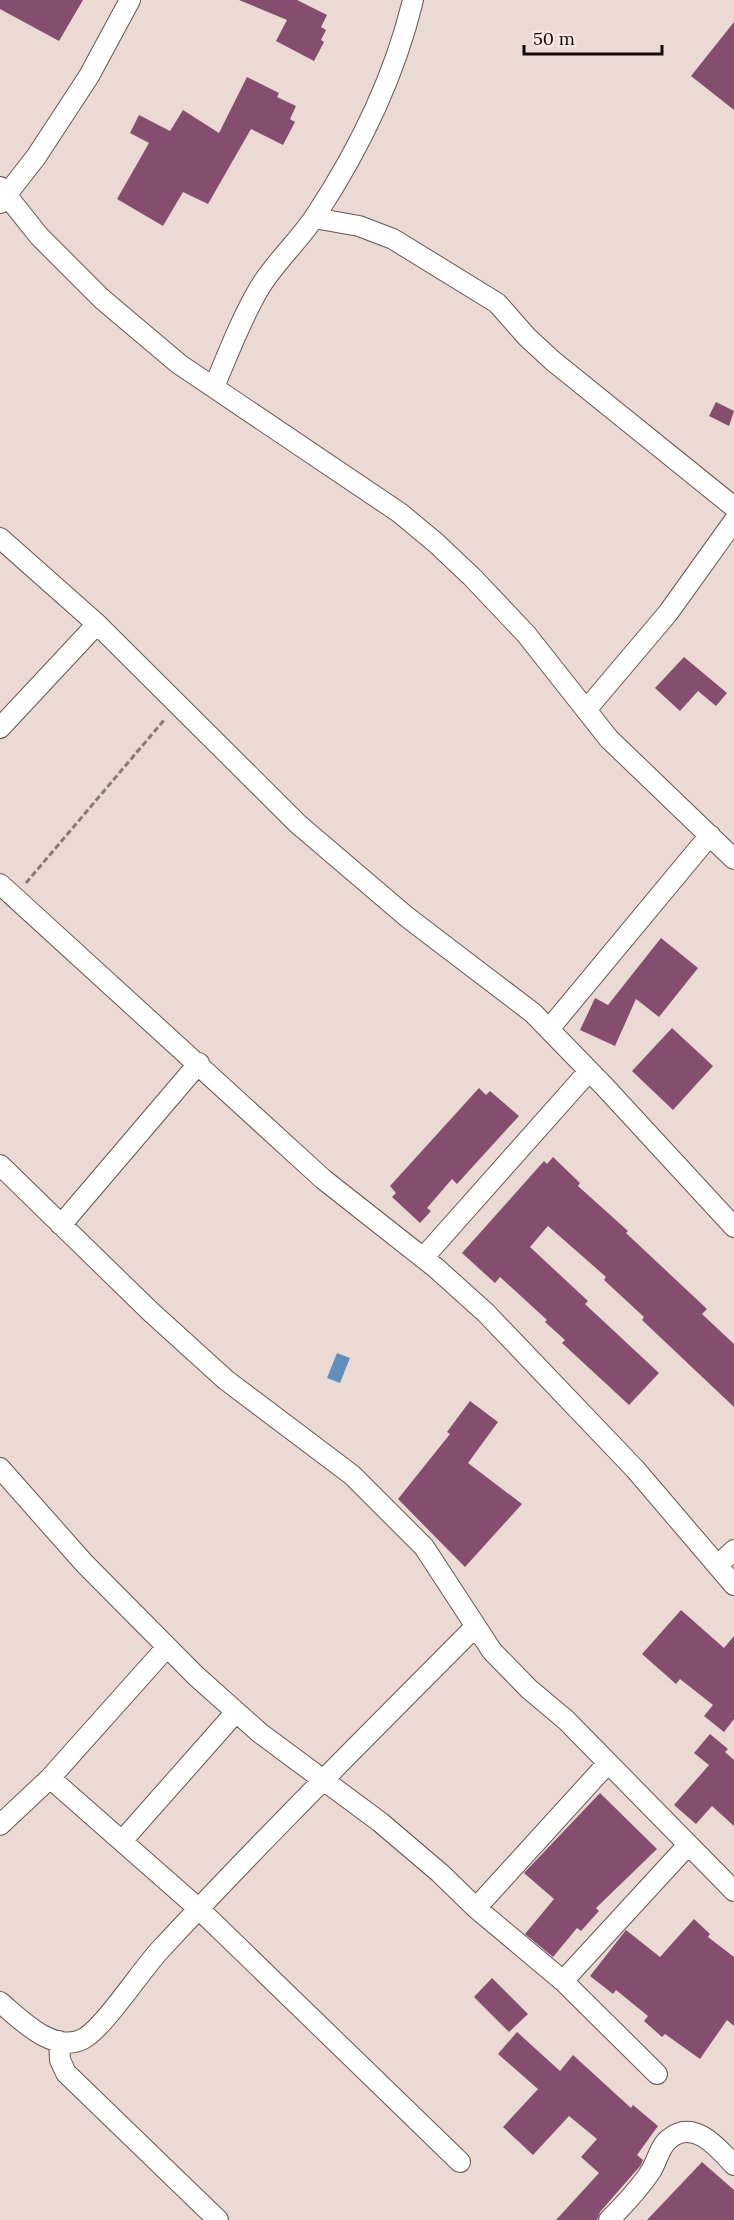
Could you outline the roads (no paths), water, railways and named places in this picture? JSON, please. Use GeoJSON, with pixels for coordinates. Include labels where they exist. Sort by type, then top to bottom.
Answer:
{"type":"FeatureCollection","features":[{"type":"Feature","properties":{"kind":"street"},"geometry":{"type":"LineString","coordinates":[[130,0],[89,76],[2,195],[102,299],[179,364],[400,513],[436,543],[526,634],[609,738],[734,859]]}},
{"type":"Feature","properties":{"kind":"street"},"geometry":{"type":"LineString","coordinates":[[214,387],[258,290],[274,265],[314,218],[359,145],[385,92],[404,40],[413,0]]}},
{"type":"Feature","properties":{"kind":"street"},"geometry":{"type":"LineString","coordinates":[[314,218],[359,226],[393,238],[497,303],[527,337],[553,361],[734,507]]}},
{"type":"Feature","properties":{"kind":"street"},"geometry":{"type":"LineString","coordinates":[[586,710],[668,613],[734,521]]}},
{"type":"Feature","properties":{"kind":"street"},"geometry":{"type":"LineString","coordinates":[[0,538],[97,624],[298,824],[384,897],[549,1029],[734,1227]]}},
{"type":"Feature","properties":{"kind":"street"},"geometry":{"type":"LineString","coordinates":[[0,728],[97,624]]}},
{"type":"Feature","properties":{"kind":"street"},"geometry":{"type":"LineString","coordinates":[[549,1029],[710,836]]}},
{"type":"Feature","properties":{"kind":"street"},"geometry":{"type":"LineString","coordinates":[[7,890],[199,1063],[323,1179],[423,1258],[486,1313],[580,1409],[734,1585]]}},
{"type":"Feature","properties":{"kind":"street"},"geometry":{"type":"LineString","coordinates":[[61,1225],[199,1063]]}},
{"type":"Feature","properties":{"kind":"street"},"geometry":{"type":"LineString","coordinates":[[423,1258],[589,1071]]}},
{"type":"Feature","properties":{"kind":"street"},"geometry":{"type":"LineString","coordinates":[[0,1166],[234,1386],[352,1475],[424,1547],[443,1571],[475,1628],[492,1651],[529,1689],[566,1720],[734,1891]]}},
{"type":"Feature","properties":{"kind":"street"},"geometry":{"type":"LineString","coordinates":[[0,1468],[84,1563],[167,1647],[236,1712],[423,1858],[476,1908],[563,1981],[657,2074]]}},
{"type":"Feature","properties":{"kind":"street"},"geometry":{"type":"LineString","coordinates":[[718,1565],[734,1550]]}},
{"type":"Feature","properties":{"kind":"street"},"geometry":{"type":"LineString","coordinates":[[0,2002],[25,2024],[59,2041],[83,2039],[158,1952],[199,1909],[324,1779],[475,1628]]}},
{"type":"Feature","properties":{"kind":"street"},"geometry":{"type":"LineString","coordinates":[[0,1825],[50,1778],[167,1647]]}},
{"type":"Feature","properties":{"kind":"street"},"geometry":{"type":"LineString","coordinates":[[122,1841],[236,1712]]}},
{"type":"Feature","properties":{"kind":"street"},"geometry":{"type":"LineString","coordinates":[[476,1908],[608,1763]]}},
{"type":"Feature","properties":{"kind":"street"},"geometry":{"type":"LineString","coordinates":[[50,1778],[199,1909],[460,2162]]}},
{"type":"Feature","properties":{"kind":"street"},"geometry":{"type":"LineString","coordinates":[[563,1981],[688,1845]]}},
{"type":"Feature","properties":{"kind":"street"},"geometry":{"type":"LineString","coordinates":[[59,2041],[60,2060],[66,2073],[218,2220]]}},
{"type":"Feature","properties":{"kind":"street"},"geometry":{"type":"LineString","coordinates":[[609,2220],[638,2190],[668,2139],[676,2134],[693,2132],[704,2136],[734,2165]]}},
{"type":"Feature","properties":{"kind":"water"},"geometry":{"type":"Polygon","coordinates":[[[337,1353],[350,1358],[340,1383],[327,1378],[337,1353]]]}}]}
